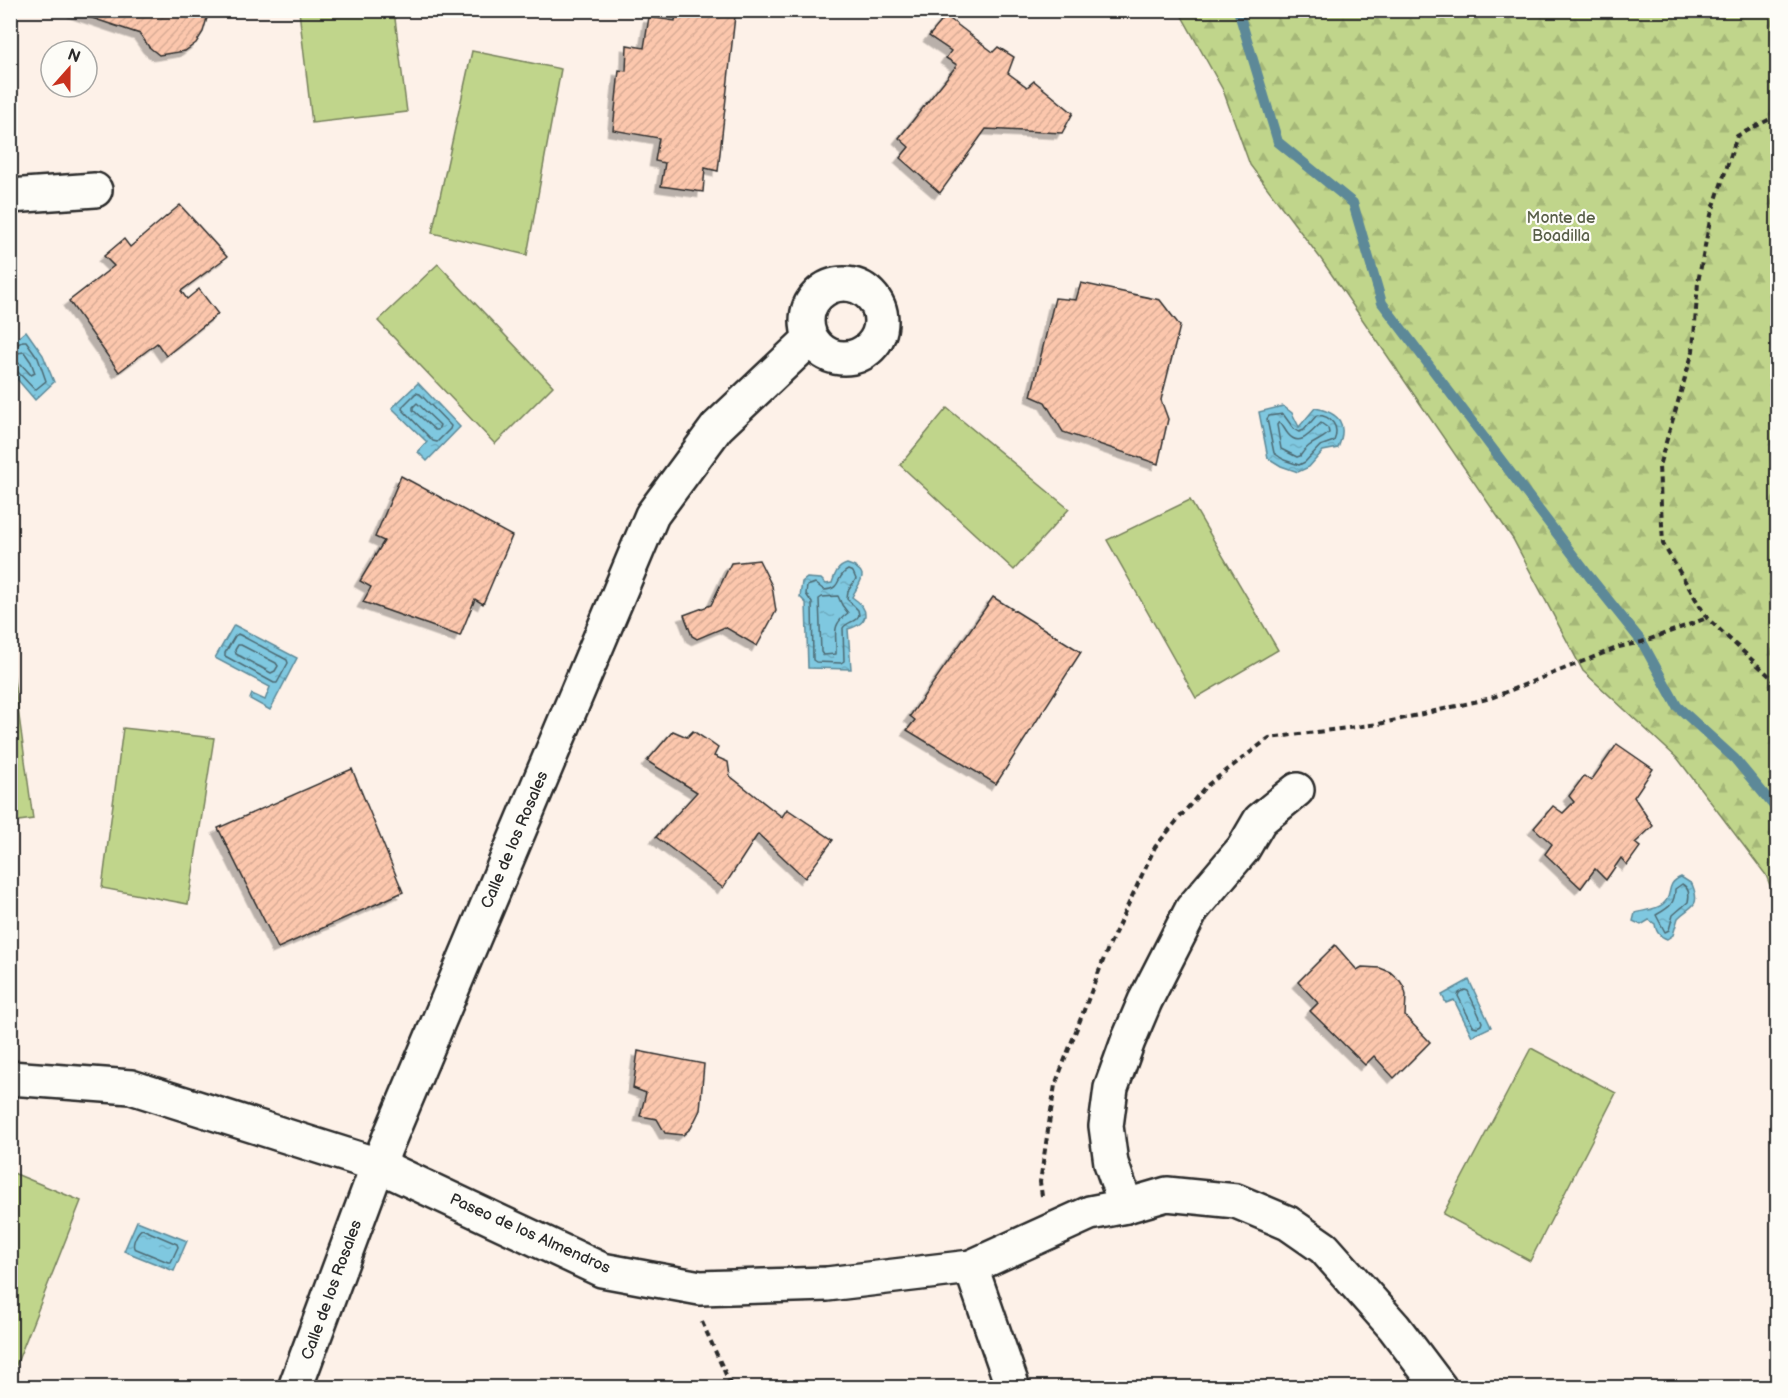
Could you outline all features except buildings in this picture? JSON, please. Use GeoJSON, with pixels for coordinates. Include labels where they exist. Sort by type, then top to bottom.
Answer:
{"type":"FeatureCollection","features":[{"type":"Feature","properties":{"kind":"street"},"geometry":{"type":"LineString","coordinates":[[10,196],[95,190]]}},
{"type":"Feature","properties":{"kind":"street","name":"Calle de los Rosales"},"geometry":{"type":"LineString","coordinates":[[296,1388],[378,1165],[652,515],[717,427],[810,339]]}},
{"type":"Feature","properties":{"kind":"street"},"geometry":{"type":"LineString","coordinates":[[1126,1206],[1111,1163],[1107,1126],[1111,1088],[1128,1041],[1145,1001],[1192,909],[1243,849],[1260,820],[1297,790]]}},
{"type":"Feature","properties":{"kind":"street","name":"Paseo de los Almendros"},"geometry":{"type":"LineString","coordinates":[[10,1078],[131,1087],[378,1165],[602,1269],[700,1288],[827,1284],[971,1267],[1090,1213],[1126,1206],[1167,1194],[1236,1201],[1288,1223],[1324,1248],[1394,1327],[1440,1388]]}},
{"type":"Feature","properties":{"kind":"street"},"geometry":{"type":"LineString","coordinates":[[971,1267],[1013,1388]]}},
{"type":"Feature","properties":{"kind":"path"},"geometry":{"type":"LineString","coordinates":[[1778,115],[1737,136],[1709,226],[1698,282],[1693,351],[1659,466],[1663,544],[1707,618],[1778,684]]}},
{"type":"Feature","properties":{"kind":"path"},"geometry":{"type":"LineString","coordinates":[[685,1286],[732,1388]]}},
{"type":"Feature","properties":{"kind":"green space"},"geometry":{"type":"Polygon","coordinates":[[[299,11],[394,11],[407,112],[312,123],[299,11]]]}},
{"type":"Feature","properties":{"kind":"green space","name":"Monte de Boadilla"},"geometry":{"type":"Polygon","coordinates":[[[1179,11],[1777,11],[1777,903],[1766,875],[1678,759],[1583,671],[1513,539],[1321,259],[1250,165],[1223,90],[1179,11]]]}},
{"type":"Feature","properties":{"kind":"green space"},"geometry":{"type":"Polygon","coordinates":[[[472,51],[561,69],[527,255],[432,233],[472,51]]]}},
{"type":"Feature","properties":{"kind":"green space"},"geometry":{"type":"Polygon","coordinates":[[[438,264],[553,386],[495,444],[378,321],[438,264]]]}},
{"type":"Feature","properties":{"kind":"green space"},"geometry":{"type":"Polygon","coordinates":[[[947,408],[1069,509],[1014,570],[900,465],[947,408]]]}},
{"type":"Feature","properties":{"kind":"green space"},"geometry":{"type":"Polygon","coordinates":[[[1190,500],[1278,650],[1196,698],[1107,540],[1190,500]]]}},
{"type":"Feature","properties":{"kind":"green space"},"geometry":{"type":"Polygon","coordinates":[[[10,650],[33,819],[11,822],[10,822],[10,650]]]}},
{"type":"Feature","properties":{"kind":"green space"},"geometry":{"type":"Polygon","coordinates":[[[123,728],[214,738],[188,904],[102,888],[123,728]]]}},
{"type":"Feature","properties":{"kind":"green space"},"geometry":{"type":"Polygon","coordinates":[[[1531,1048],[1616,1093],[1530,1261],[1443,1214],[1531,1048]]]}},
{"type":"Feature","properties":{"kind":"green space"},"geometry":{"type":"Polygon","coordinates":[[[11,1172],[81,1201],[11,1378],[11,1172]]]}},
{"type":"Feature","properties":{"kind":"water"},"geometry":{"type":"Polygon","coordinates":[[[26,331],[43,355],[54,382],[35,400],[11,372],[11,343],[26,331]]]}},
{"type":"Feature","properties":{"kind":"water"},"geometry":{"type":"Polygon","coordinates":[[[418,383],[460,427],[427,461],[418,452],[427,442],[392,408],[418,383]]]}},
{"type":"Feature","properties":{"kind":"water"},"geometry":{"type":"Polygon","coordinates":[[[1283,406],[1292,413],[1299,427],[1315,408],[1331,413],[1342,426],[1338,448],[1323,451],[1309,467],[1298,472],[1268,458],[1259,412],[1283,406]]]}},
{"type":"Feature","properties":{"kind":"water"},"geometry":{"type":"Polygon","coordinates":[[[847,564],[860,570],[862,574],[852,597],[862,606],[865,615],[860,623],[848,629],[851,669],[808,668],[806,603],[800,597],[802,582],[807,578],[821,579],[826,584],[832,583],[835,574],[847,564]]]}},
{"type":"Feature","properties":{"kind":"water"},"geometry":{"type":"Polygon","coordinates":[[[234,625],[297,658],[270,710],[250,699],[252,694],[265,700],[270,687],[215,658],[234,625]]]}},
{"type":"Feature","properties":{"kind":"water"},"geometry":{"type":"Polygon","coordinates":[[[1681,877],[1692,884],[1696,898],[1693,905],[1678,918],[1673,935],[1667,939],[1662,937],[1655,924],[1649,920],[1641,925],[1633,921],[1635,913],[1663,904],[1673,883],[1681,877]]]}},
{"type":"Feature","properties":{"kind":"water"},"geometry":{"type":"Polygon","coordinates":[[[1469,980],[1491,1027],[1472,1036],[1454,1000],[1446,1003],[1442,995],[1469,980]]]}},
{"type":"Feature","properties":{"kind":"water"},"geometry":{"type":"Polygon","coordinates":[[[137,1221],[187,1241],[174,1271],[124,1251],[137,1221]]]}},
{"type":"Feature","properties":{"kind":"waterway"},"geometry":{"type":"LineString","coordinates":[[1238,10],[1278,142],[1353,203],[1382,303],[1589,576],[1642,642],[1677,706],[1735,759],[1778,811]]}}]}
